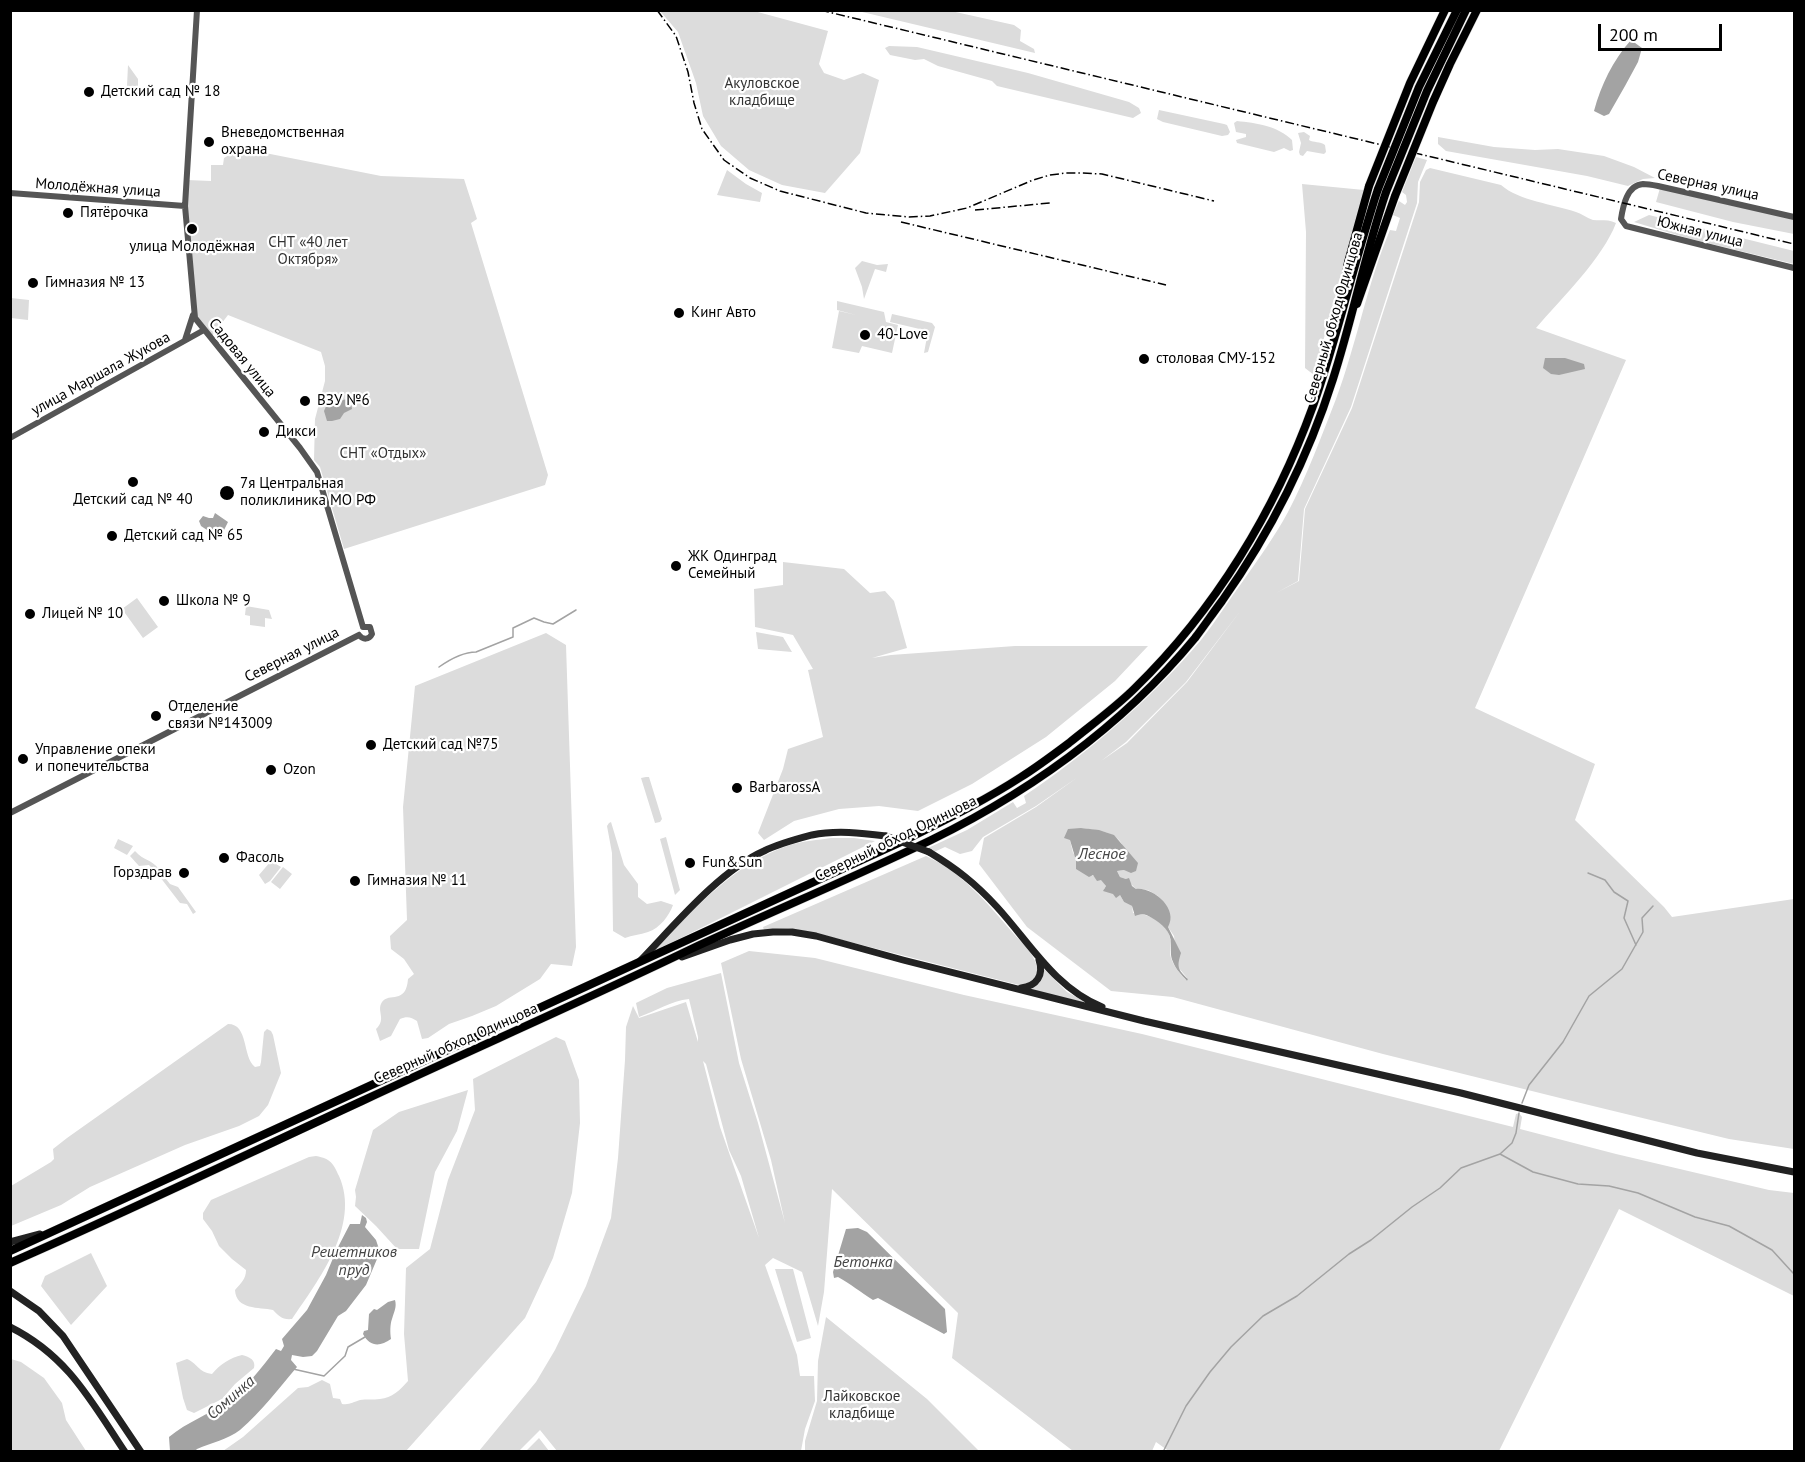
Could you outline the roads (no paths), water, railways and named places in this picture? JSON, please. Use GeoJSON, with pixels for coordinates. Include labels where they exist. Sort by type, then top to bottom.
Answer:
{"type":"FeatureCollection","features":[{"type":"Feature","properties":{"kind":"main road"},"geometry":{"type":"LineString","coordinates":[[1334,337],[1350,254],[1369,186],[1410,83],[1446,10]]}},
{"type":"Feature","properties":{"kind":"main road","name":"Северный обход Одинцова"},"geometry":{"type":"LineString","coordinates":[[10,1263],[746,923],[910,850],[977,816],[1057,766],[1082,747],[1143,694],[1198,635],[1240,576],[1288,490],[1322,411],[1345,340],[1382,191],[1419,87],[1456,10]]}},
{"type":"Feature","properties":{"kind":"main road","name":"Северный обход Одинцова"},"geometry":{"type":"LineString","coordinates":[[10,1251],[905,840],[971,807],[1023,776],[1115,706],[1170,651],[1213,595],[1244,549],[1279,486],[1296,450],[1322,378],[1359,248],[1427,90],[1467,10]]}},
{"type":"Feature","properties":{"kind":"main road"},"geometry":{"type":"LineString","coordinates":[[1345,340],[1395,196],[1436,94],[1477,10]]}},
{"type":"Feature","properties":{"kind":"main road"},"geometry":{"type":"LineString","coordinates":[[640,962],[729,872],[764,851],[813,835],[847,833],[886,836],[929,852],[970,880],[998,908],[1056,977],[1081,996],[1111,1010],[1144,1021]]}},
{"type":"Feature","properties":{"kind":"main road"},"geometry":{"type":"LineString","coordinates":[[663,963],[753,934],[792,932],[816,936],[1144,1021],[1461,1093],[1697,1153],[1794,1172]]}},
{"type":"Feature","properties":{"kind":"main road"},"geometry":{"type":"LineString","coordinates":[[1013,987],[1027,987],[1038,980],[1041,967],[1036,954]]}},
{"type":"Feature","properties":{"kind":"main road"},"geometry":{"type":"LineString","coordinates":[[10,1242],[36,1236],[82,1218]]}},
{"type":"Feature","properties":{"kind":"main road"},"geometry":{"type":"LineString","coordinates":[[10,1291],[39,1311],[63,1336],[141,1452]]}},
{"type":"Feature","properties":{"kind":"main road"},"geometry":{"type":"LineString","coordinates":[[10,1327],[39,1344],[57,1359],[89,1396],[125,1452]]}},
{"type":"Feature","properties":{"kind":"street","name":"Садовая улица"},"geometry":{"type":"LineString","coordinates":[[197,10],[185,206],[193,311],[204,330],[317,472],[363,627]]}},
{"type":"Feature","properties":{"kind":"street","name":"Северная улица"},"geometry":{"type":"LineString","coordinates":[[1625,202],[1629,193],[1642,184],[1794,217]]}},
{"type":"Feature","properties":{"kind":"street","name":"Молодёжная улица"},"geometry":{"type":"LineString","coordinates":[[10,194],[185,206]]}},
{"type":"Feature","properties":{"kind":"street","name":"Южная улица"},"geometry":{"type":"LineString","coordinates":[[1625,202],[1621,219],[1626,226],[1794,268]]}},
{"type":"Feature","properties":{"kind":"street"},"geometry":{"type":"LineString","coordinates":[[185,340],[190,330],[193,311]]}},
{"type":"Feature","properties":{"kind":"street","name":"улица Маршала Жукова"},"geometry":{"type":"LineString","coordinates":[[10,438],[204,330]]}},
{"type":"Feature","properties":{"kind":"street"},"geometry":{"type":"LineString","coordinates":[[363,627],[370,627],[372,634],[370,638],[366,639],[359,634],[359,630],[363,627]]}},
{"type":"Feature","properties":{"kind":"street","name":"Северная улица"},"geometry":{"type":"LineString","coordinates":[[10,813],[359,634]]}},
{"type":"Feature","properties":{"kind":"water"},"geometry":{"type":"Polygon","coordinates":[[[1631,40],[1642,48],[1638,62],[1609,114],[1604,116],[1594,111],[1600,92],[1613,64],[1631,40]]]}},
{"type":"Feature","properties":{"kind":"water"},"geometry":{"type":"Polygon","coordinates":[[[1545,358],[1565,358],[1584,364],[1585,369],[1559,375],[1551,374],[1543,368],[1545,358]]]}},
{"type":"Feature","properties":{"kind":"water"},"geometry":{"type":"Polygon","coordinates":[[[347,399],[352,409],[344,413],[340,419],[327,421],[324,411],[327,404],[347,399]]]}},
{"type":"Feature","properties":{"kind":"water"},"geometry":{"type":"Polygon","coordinates":[[[215,513],[228,522],[223,532],[213,534],[201,526],[199,521],[203,516],[213,518],[215,513]]]}},
{"type":"Feature","properties":{"kind":"water","name":"Лесное"},"geometry":{"type":"Polygon","coordinates":[[[1081,828],[1114,835],[1138,863],[1136,871],[1131,873],[1124,870],[1117,871],[1120,877],[1129,878],[1136,889],[1143,889],[1163,900],[1170,913],[1168,927],[1181,953],[1179,967],[1188,979],[1187,981],[1174,965],[1169,935],[1162,925],[1146,915],[1135,916],[1132,906],[1124,902],[1120,895],[1116,898],[1113,894],[1103,891],[1106,886],[1101,880],[1097,881],[1093,875],[1089,877],[1076,869],[1076,861],[1079,858],[1075,857],[1070,840],[1064,838],[1068,829],[1081,828]]]}},
{"type":"Feature","properties":{"kind":"water","name":"Решетников пруд"},"geometry":{"type":"Polygon","coordinates":[[[362,1215],[367,1222],[365,1227],[376,1240],[380,1252],[366,1285],[346,1311],[338,1316],[317,1351],[312,1356],[292,1355],[291,1360],[297,1367],[263,1408],[240,1430],[195,1451],[170,1451],[169,1437],[229,1400],[248,1383],[276,1349],[281,1351],[284,1346],[282,1339],[307,1310],[350,1224],[360,1224],[362,1215]]]}},
{"type":"Feature","properties":{"kind":"water","name":"Бетонка"},"geometry":{"type":"Polygon","coordinates":[[[858,1228],[867,1232],[945,1309],[947,1332],[944,1334],[878,1298],[873,1300],[838,1277],[834,1278],[833,1272],[846,1229],[858,1228]]]}},
{"type":"Feature","properties":{"kind":"water"},"geometry":{"type":"Polygon","coordinates":[[[395,1300],[391,1321],[391,1339],[379,1344],[372,1343],[363,1334],[368,1330],[369,1314],[374,1309],[377,1310],[395,1300]]]}},
{"type":"Feature","properties":{"kind":"waterway"},"geometry":{"type":"LineString","coordinates":[[439,667],[461,655],[476,652],[513,637],[513,628],[534,618],[553,624],[576,610]]}},
{"type":"Feature","properties":{"kind":"waterway"},"geometry":{"type":"LineString","coordinates":[[1588,873],[1605,880],[1614,892],[1628,901],[1624,918],[1636,945]]}},
{"type":"Feature","properties":{"kind":"waterway"},"geometry":{"type":"LineString","coordinates":[[1522,1103],[1529,1085],[1563,1042],[1589,996],[1622,969],[1643,932],[1642,918],[1653,906]]}},
{"type":"Feature","properties":{"kind":"waterway"},"geometry":{"type":"LineString","coordinates":[[1163,1452],[1186,1406],[1210,1372],[1231,1347],[1263,1316],[1297,1296],[1349,1254],[1440,1188],[1461,1168],[1500,1154],[1512,1143],[1519,1113]]}},
{"type":"Feature","properties":{"kind":"waterway"},"geometry":{"type":"LineString","coordinates":[[1500,1154],[1533,1172],[1578,1184],[1609,1186],[1638,1193],[1695,1217],[1729,1226],[1772,1250],[1793,1273]]}},
{"type":"Feature","properties":{"kind":"waterway"},"geometry":{"type":"LineString","coordinates":[[293,1369],[324,1376],[345,1356],[348,1347],[365,1337]]}},
{"type":"Feature","properties":{"kind":"railway"},"geometry":{"type":"LineString","coordinates":[[657,10],[676,36],[688,72],[702,129],[724,160],[750,178],[780,191],[866,213],[909,217],[930,216],[967,208],[1050,175],[1082,173],[1102,174],[1214,201]]}},
{"type":"Feature","properties":{"kind":"railway"},"geometry":{"type":"LineString","coordinates":[[820,10],[1794,244]]}},
{"type":"Feature","properties":{"kind":"railway"},"geometry":{"type":"LineString","coordinates":[[975,210],[1050,203]]}},
{"type":"Feature","properties":{"kind":"railway"},"geometry":{"type":"LineString","coordinates":[[901,222],[1166,285]]}},
{"type":"Feature","properties":{"kind":"place","name":"Детский сад № 18"},"geometry":{"type":"Point","coordinates":[89,92]}},
{"type":"Feature","properties":{"kind":"place","name":"Вневедомственная охрана"},"geometry":{"type":"Point","coordinates":[209,142]}},
{"type":"Feature","properties":{"kind":"place","name":"Пятёрочка"},"geometry":{"type":"Point","coordinates":[68,213]}},
{"type":"Feature","properties":{"kind":"place","name":"улица Молодёжная"},"geometry":{"type":"Point","coordinates":[192,229]}},
{"type":"Feature","properties":{"kind":"place","name":"Гимназия № 13"},"geometry":{"type":"Point","coordinates":[33,283]}},
{"type":"Feature","properties":{"kind":"place","name":"Кинг Авто"},"geometry":{"type":"Point","coordinates":[679,313]}},
{"type":"Feature","properties":{"kind":"place","name":"40-Love"},"geometry":{"type":"Point","coordinates":[865,335]}},
{"type":"Feature","properties":{"kind":"place","name":"столовая СМУ-152"},"geometry":{"type":"Point","coordinates":[1144,359]}},
{"type":"Feature","properties":{"kind":"place","name":"ВЗУ №6"},"geometry":{"type":"Point","coordinates":[305,401]}},
{"type":"Feature","properties":{"kind":"place","name":"Дикси"},"geometry":{"type":"Point","coordinates":[264,432]}},
{"type":"Feature","properties":{"kind":"place","name":"Детский сад № 40"},"geometry":{"type":"Point","coordinates":[133,482]}},
{"type":"Feature","properties":{"kind":"place","name":"7я Центральная поликлиника МО РФ"},"geometry":{"type":"Point","coordinates":[227,493]}},
{"type":"Feature","properties":{"kind":"place","name":"Детский сад № 65"},"geometry":{"type":"Point","coordinates":[112,536]}},
{"type":"Feature","properties":{"kind":"place","name":"ЖК Одинград Семейный"},"geometry":{"type":"Point","coordinates":[676,566]}},
{"type":"Feature","properties":{"kind":"place","name":"Школа № 9"},"geometry":{"type":"Point","coordinates":[164,601]}},
{"type":"Feature","properties":{"kind":"place","name":"Лицей № 10"},"geometry":{"type":"Point","coordinates":[30,614]}},
{"type":"Feature","properties":{"kind":"place","name":"Отделение связи №143009"},"geometry":{"type":"Point","coordinates":[156,716]}},
{"type":"Feature","properties":{"kind":"place","name":"Детский сад №75"},"geometry":{"type":"Point","coordinates":[371,745]}},
{"type":"Feature","properties":{"kind":"place","name":"Управление опеки и попечительства"},"geometry":{"type":"Point","coordinates":[23,759]}},
{"type":"Feature","properties":{"kind":"place","name":"Ozon"},"geometry":{"type":"Point","coordinates":[271,770]}},
{"type":"Feature","properties":{"kind":"place","name":"BarbarossA"},"geometry":{"type":"Point","coordinates":[737,788]}},
{"type":"Feature","properties":{"kind":"place","name":"Фасоль"},"geometry":{"type":"Point","coordinates":[224,858]}},
{"type":"Feature","properties":{"kind":"place","name":"Fun&Sun"},"geometry":{"type":"Point","coordinates":[690,863]}},
{"type":"Feature","properties":{"kind":"place","name":"Горздрав"},"geometry":{"type":"Point","coordinates":[184,873]}},
{"type":"Feature","properties":{"kind":"place","name":"Гимназия № 11"},"geometry":{"type":"Point","coordinates":[355,881]}},
{"type":"Feature","properties":{"kind":"park label","name":"Акуловское кладбище"},"geometry":{"type":"Point","coordinates":[762,92]}},
{"type":"Feature","properties":{"kind":"park label","name":"СНТ «40 лет Октября»"},"geometry":{"type":"Point","coordinates":[308,252]}},
{"type":"Feature","properties":{"kind":"park label","name":"СНТ «Отдых»"},"geometry":{"type":"Point","coordinates":[383,454]}},
{"type":"Feature","properties":{"kind":"park label","name":"Лайковское кладбище"},"geometry":{"type":"Point","coordinates":[862,1406]}},
{"type":"Feature","properties":{"kind":"water label","name":"Соминка"},"geometry":{"type":"Point","coordinates":[231,1398]}}]}
